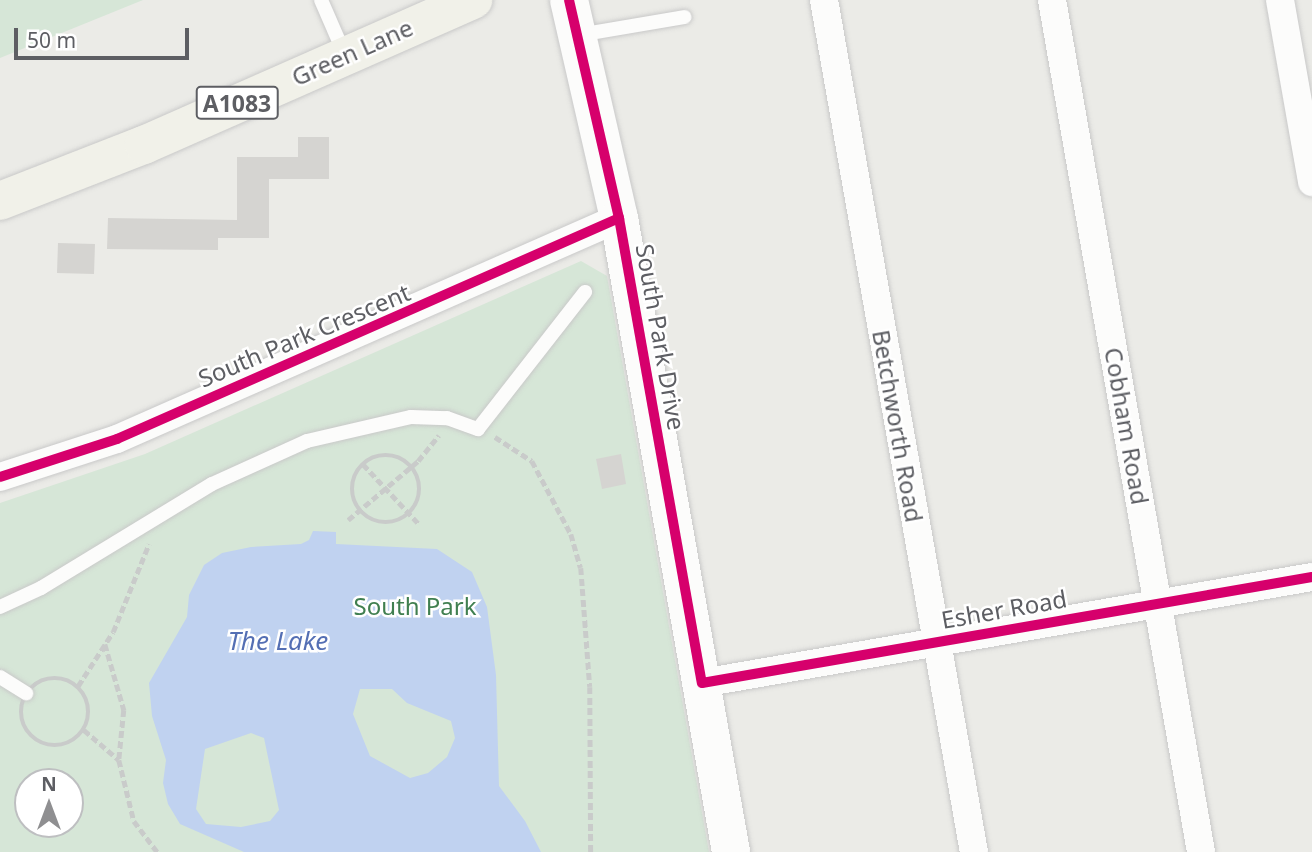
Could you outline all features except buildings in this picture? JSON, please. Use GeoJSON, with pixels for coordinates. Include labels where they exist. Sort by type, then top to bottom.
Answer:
{"type":"FeatureCollection","features":[{"type":"Feature","properties":{"kind":"main road","name":"Green Lane"},"geometry":{"type":"LineString","coordinates":[[0,201],[144,145],[472,0]]}},
{"type":"Feature","properties":{"kind":"street","name":"Betchworth Road"},"geometry":{"type":"LineString","coordinates":[[824,0],[974,852]]}},
{"type":"Feature","properties":{"kind":"street","name":"Cobham Road"},"geometry":{"type":"LineString","coordinates":[[1052,0],[1201,852]]}},
{"type":"Feature","properties":{"kind":"street"},"geometry":{"type":"LineString","coordinates":[[1280,0],[1312,182]]}},
{"type":"Feature","properties":{"kind":"street","name":"South Park Drive"},"geometry":{"type":"LineString","coordinates":[[574,18],[619,218],[731,852]]}},
{"type":"Feature","properties":{"kind":"street","name":"South Park Crescent"},"geometry":{"type":"LineString","coordinates":[[0,477],[117,439],[619,218]]}},
{"type":"Feature","properties":{"kind":"street","name":"Esher Road"},"geometry":{"type":"LineString","coordinates":[[702,683],[1312,577]]}},
{"type":"Feature","properties":{"kind":"lane"},"geometry":{"type":"LineString","coordinates":[[321,0],[345,55]]}},
{"type":"Feature","properties":{"kind":"lane"},"geometry":{"type":"LineString","coordinates":[[574,18],[684,17]]}},
{"type":"Feature","properties":{"kind":"lane"},"geometry":{"type":"LineString","coordinates":[[0,607],[41,588],[212,484],[307,441],[375,422],[447,418],[478,429],[585,292]]}},
{"type":"Feature","properties":{"kind":"lane"},"geometry":{"type":"LineString","coordinates":[[0,677],[26,693]]}},
{"type":"Feature","properties":{"kind":"path"},"geometry":{"type":"LineString","coordinates":[[348,520],[412,467],[443,430],[447,418]]}},
{"type":"Feature","properties":{"kind":"path"},"geometry":{"type":"LineString","coordinates":[[478,429],[532,461],[571,534],[580,568],[590,687],[591,852]]}},
{"type":"Feature","properties":{"kind":"path"},"geometry":{"type":"LineString","coordinates":[[390,455],[412,467],[420,491],[409,514],[389,523],[360,511],[352,482],[363,464],[390,455]]}},
{"type":"Feature","properties":{"kind":"path"},"geometry":{"type":"LineString","coordinates":[[363,464],[419,524]]}},
{"type":"Feature","properties":{"kind":"path"},"geometry":{"type":"LineString","coordinates":[[78,686],[105,644],[159,526],[154,519]]}},
{"type":"Feature","properties":{"kind":"path"},"geometry":{"type":"LineString","coordinates":[[105,644],[124,710],[119,760],[134,821],[157,852]]}},
{"type":"Feature","properties":{"kind":"path"},"geometry":{"type":"LineString","coordinates":[[50,678],[78,686],[89,709],[84,730],[60,746],[35,739],[22,718],[26,693],[50,678]]}},
{"type":"Feature","properties":{"kind":"path"},"geometry":{"type":"LineString","coordinates":[[84,730],[119,760]]}},
{"type":"Feature","properties":{"kind":"green space"},"geometry":{"type":"Polygon","coordinates":[[[0,0],[143,0],[0,58],[0,0]]]}},
{"type":"Feature","properties":{"kind":"green space","name":"South Park"},"geometry":{"type":"Polygon","coordinates":[[[581,261],[607,276],[709,852],[0,852],[0,503],[145,454],[581,261]]]}},
{"type":"Feature","properties":{"kind":"water","name":"The Lake"},"geometry":{"type":"Polygon","coordinates":[[[313,531],[336,532],[336,544],[437,549],[472,572],[487,607],[496,675],[499,786],[525,821],[541,852],[244,852],[180,824],[168,804],[163,783],[166,760],[152,716],[149,683],[187,617],[189,595],[204,565],[222,553],[251,547],[301,544],[309,540],[313,531]],[[360,689],[353,714],[370,756],[410,778],[428,773],[447,757],[455,738],[451,721],[407,703],[392,689],[360,689]],[[251,733],[205,749],[196,809],[206,824],[241,827],[270,821],[279,810],[264,738],[251,733]]]}},
{"type":"Feature","properties":{"kind":"cycle path"},"geometry":{"type":"LineString","coordinates":[[569,0],[619,218],[702,683],[1312,577]]}},
{"type":"Feature","properties":{"kind":"cycle path"},"geometry":{"type":"LineString","coordinates":[[0,477],[117,439],[619,218]]}}]}
